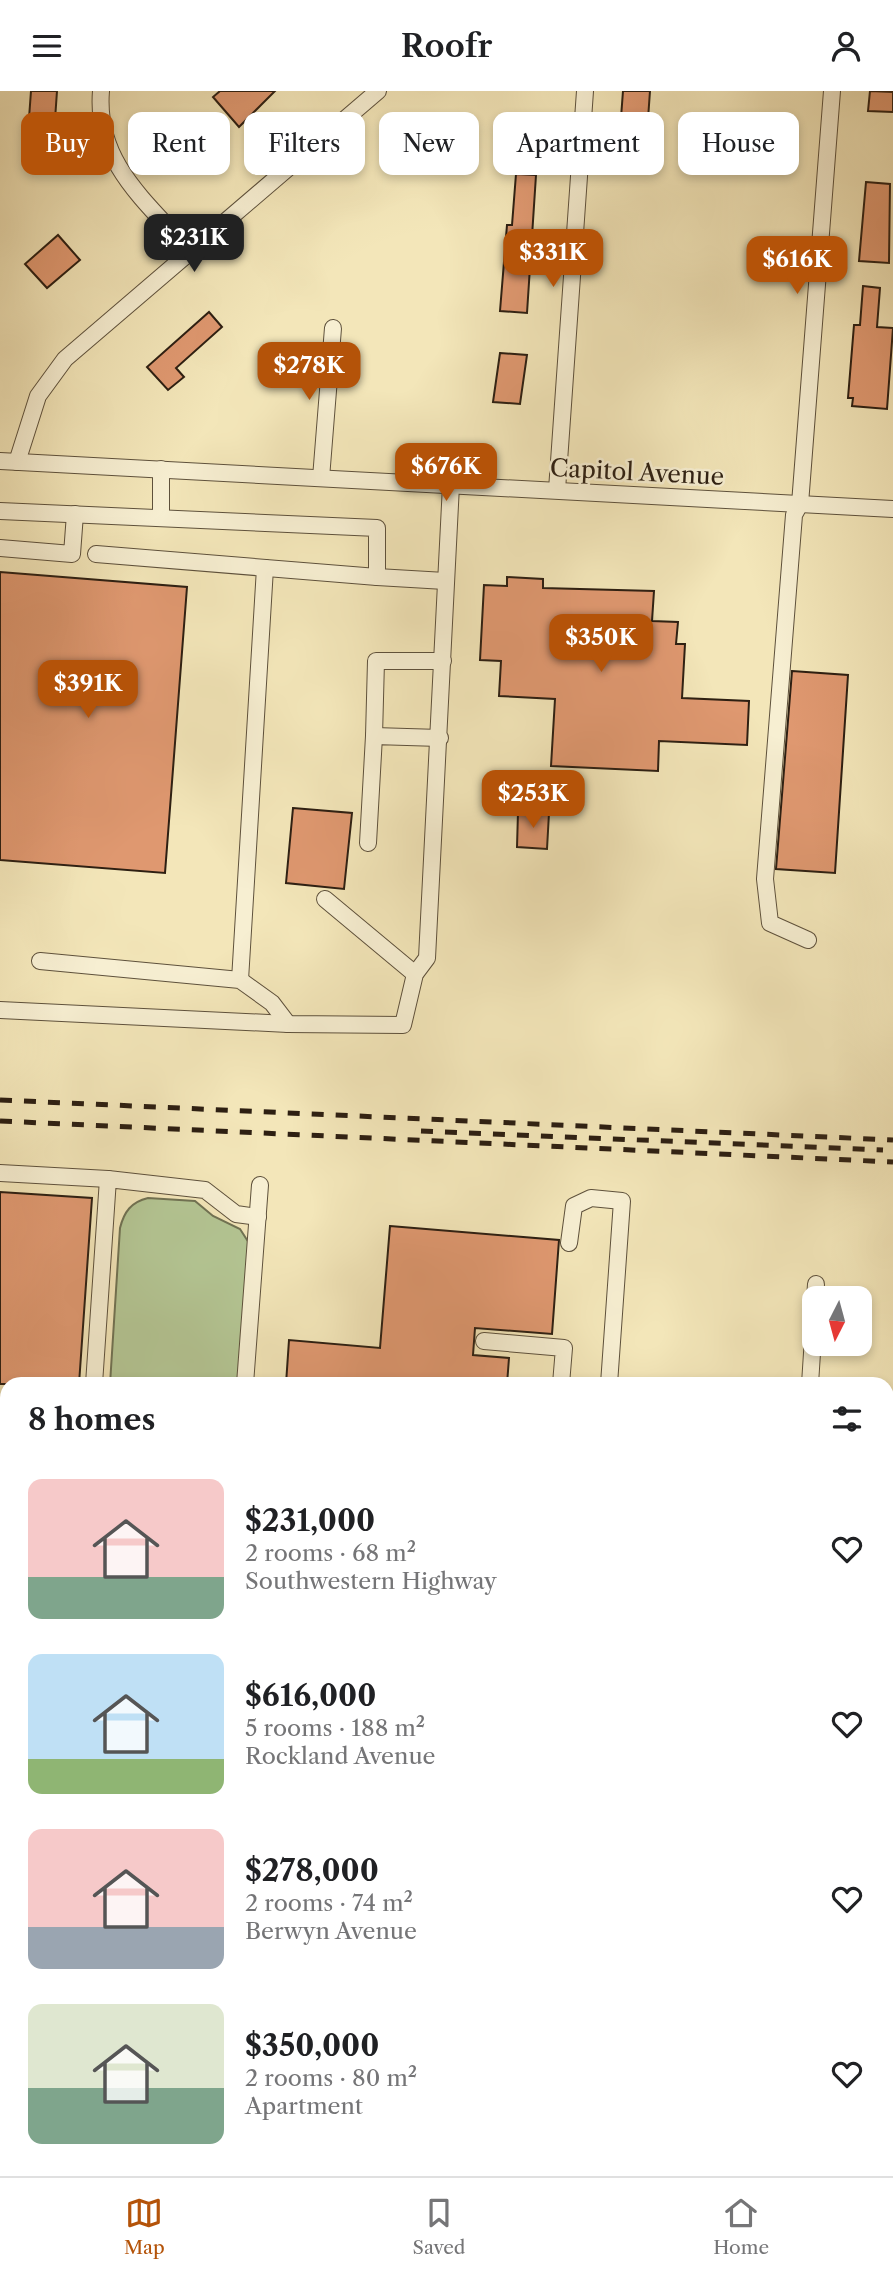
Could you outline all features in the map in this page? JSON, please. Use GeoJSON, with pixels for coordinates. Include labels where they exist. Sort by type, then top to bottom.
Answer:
{"type":"FeatureCollection","features":[{"type":"Feature","properties":{"kind":"street"},"geometry":{"type":"LineString","coordinates":[[101,91],[101,128],[112,158],[191,252]]}},
{"type":"Feature","properties":{"kind":"street"},"geometry":{"type":"LineString","coordinates":[[8,461],[38,396],[53,372],[378,91]]}},
{"type":"Feature","properties":{"kind":"street"},"geometry":{"type":"LineString","coordinates":[[557,490],[585,91]]}},
{"type":"Feature","properties":{"kind":"street"},"geometry":{"type":"LineString","coordinates":[[808,940],[770,923],[765,879],[793,515],[800,504],[832,91]]}},
{"type":"Feature","properties":{"kind":"street"},"geometry":{"type":"LineString","coordinates":[[321,478],[333,328]]}},
{"type":"Feature","properties":{"kind":"street","name":"Capitol Avenue"},"geometry":{"type":"LineString","coordinates":[[8,461],[893,509]]}},
{"type":"Feature","properties":{"kind":"street"},"geometry":{"type":"LineString","coordinates":[[160,517],[161,470]]}},
{"type":"Feature","properties":{"kind":"street"},"geometry":{"type":"LineString","coordinates":[[0,1010],[288,1024],[403,1025],[415,974],[427,958],[451,485]]}},
{"type":"Feature","properties":{"kind":"street"},"geometry":{"type":"LineString","coordinates":[[0,511],[377,528],[377,577]]}},
{"type":"Feature","properties":{"kind":"street"},"geometry":{"type":"LineString","coordinates":[[0,548],[72,554],[75,514]]}},
{"type":"Feature","properties":{"kind":"street"},"geometry":{"type":"LineString","coordinates":[[96,554],[446,581]]}},
{"type":"Feature","properties":{"kind":"street"},"geometry":{"type":"LineString","coordinates":[[240,980],[265,568]]}},
{"type":"Feature","properties":{"kind":"street"},"geometry":{"type":"LineString","coordinates":[[368,843],[376,661],[443,661]]}},
{"type":"Feature","properties":{"kind":"street"},"geometry":{"type":"LineString","coordinates":[[374,736],[440,738]]}},
{"type":"Feature","properties":{"kind":"street"},"geometry":{"type":"LineString","coordinates":[[325,899],[415,974]]}},
{"type":"Feature","properties":{"kind":"street"},"geometry":{"type":"LineString","coordinates":[[40,961],[240,980],[272,1003],[288,1024]]}},
{"type":"Feature","properties":{"kind":"street"},"geometry":{"type":"LineString","coordinates":[[0,1173],[108,1179],[205,1190],[236,1214],[258,1217]]}},
{"type":"Feature","properties":{"kind":"street"},"geometry":{"type":"LineString","coordinates":[[94,1377],[108,1179]]}},
{"type":"Feature","properties":{"kind":"street"},"geometry":{"type":"LineString","coordinates":[[246,1377],[260,1185]]}},
{"type":"Feature","properties":{"kind":"street"},"geometry":{"type":"LineString","coordinates":[[569,1244],[574,1206],[591,1198],[622,1202],[609,1377]]}},
{"type":"Feature","properties":{"kind":"street"},"geometry":{"type":"LineString","coordinates":[[484,1341],[564,1348],[562,1377]]}},
{"type":"Feature","properties":{"kind":"street"},"geometry":{"type":"LineString","coordinates":[[810,1377],[812,1356]]}},
{"type":"Feature","properties":{"kind":"green space"},"geometry":{"type":"Polygon","coordinates":[[[148,1198],[195,1201],[213,1216],[240,1229],[249,1243],[239,1377],[110,1377],[120,1228],[129,1209],[148,1198]]]}},
{"type":"Feature","properties":{"kind":"building"},"geometry":{"type":"Polygon","coordinates":[[[31,91],[57,91],[56,112],[29,112],[31,91]]]}},
{"type":"Feature","properties":{"kind":"building"},"geometry":{"type":"Polygon","coordinates":[[[220,91],[275,91],[254,112],[244,112],[244,122],[239,127],[230,117],[230,112],[226,112],[213,97],[220,91]]]}},
{"type":"Feature","properties":{"kind":"building"},"geometry":{"type":"Polygon","coordinates":[[[623,91],[650,91],[648,112],[621,112],[623,91]]]}},
{"type":"Feature","properties":{"kind":"building"},"geometry":{"type":"Polygon","coordinates":[[[870,91],[893,92],[893,112],[868,111],[870,91]]]}},
{"type":"Feature","properties":{"kind":"building"},"geometry":{"type":"Polygon","coordinates":[[[516,175],[536,175],[527,313],[500,311],[507,225],[512,225],[516,175]]]}},
{"type":"Feature","properties":{"kind":"building"},"geometry":{"type":"Polygon","coordinates":[[[866,182],[890,184],[889,263],[859,261],[866,182]]]}},
{"type":"Feature","properties":{"kind":"building"},"geometry":{"type":"Polygon","coordinates":[[[58,235],[80,260],[47,288],[25,264],[58,235]]]}},
{"type":"Feature","properties":{"kind":"building"},"geometry":{"type":"Polygon","coordinates":[[[863,286],[880,288],[877,327],[893,328],[887,409],[852,406],[853,398],[848,398],[854,325],[860,325],[863,286]]]}},
{"type":"Feature","properties":{"kind":"building"},"geometry":{"type":"Polygon","coordinates":[[[209,312],[222,327],[176,368],[184,377],[168,390],[147,367],[209,312]]]}},
{"type":"Feature","properties":{"kind":"building"},"geometry":{"type":"Polygon","coordinates":[[[500,353],[527,355],[520,404],[493,402],[500,353]]]}},
{"type":"Feature","properties":{"kind":"building"},"geometry":{"type":"Polygon","coordinates":[[[0,572],[187,587],[165,873],[0,860],[0,572]]]}},
{"type":"Feature","properties":{"kind":"building"},"geometry":{"type":"Polygon","coordinates":[[[507,577],[543,579],[543,588],[654,591],[652,621],[678,622],[676,644],[685,644],[682,698],[749,701],[747,745],[659,741],[658,771],[551,766],[555,699],[499,696],[501,661],[480,660],[484,585],[507,586],[507,577]]]}},
{"type":"Feature","properties":{"kind":"building"},"geometry":{"type":"Polygon","coordinates":[[[792,671],[848,675],[835,873],[776,869],[792,671]]]}},
{"type":"Feature","properties":{"kind":"building"},"geometry":{"type":"Polygon","coordinates":[[[293,808],[352,813],[344,889],[286,883],[293,808]]]}},
{"type":"Feature","properties":{"kind":"building"},"geometry":{"type":"Polygon","coordinates":[[[518,812],[549,813],[547,849],[517,847],[518,812]]]}},
{"type":"Feature","properties":{"kind":"building"},"geometry":{"type":"Polygon","coordinates":[[[0,1192],[92,1198],[79,1377],[0,1377],[0,1192]]]}},
{"type":"Feature","properties":{"kind":"building"},"geometry":{"type":"Polygon","coordinates":[[[390,1226],[559,1240],[552,1334],[475,1328],[473,1355],[509,1358],[508,1377],[286,1377],[289,1340],[380,1348],[390,1226]]]}},
{"type":"Feature","properties":{"kind":"railway"},"geometry":{"type":"LineString","coordinates":[[0,1100],[893,1140]]}},
{"type":"Feature","properties":{"kind":"railway"},"geometry":{"type":"LineString","coordinates":[[0,1121],[893,1162]]}},
{"type":"Feature","properties":{"kind":"railway"},"geometry":{"type":"LineString","coordinates":[[421,1131],[883,1150]]}}]}
